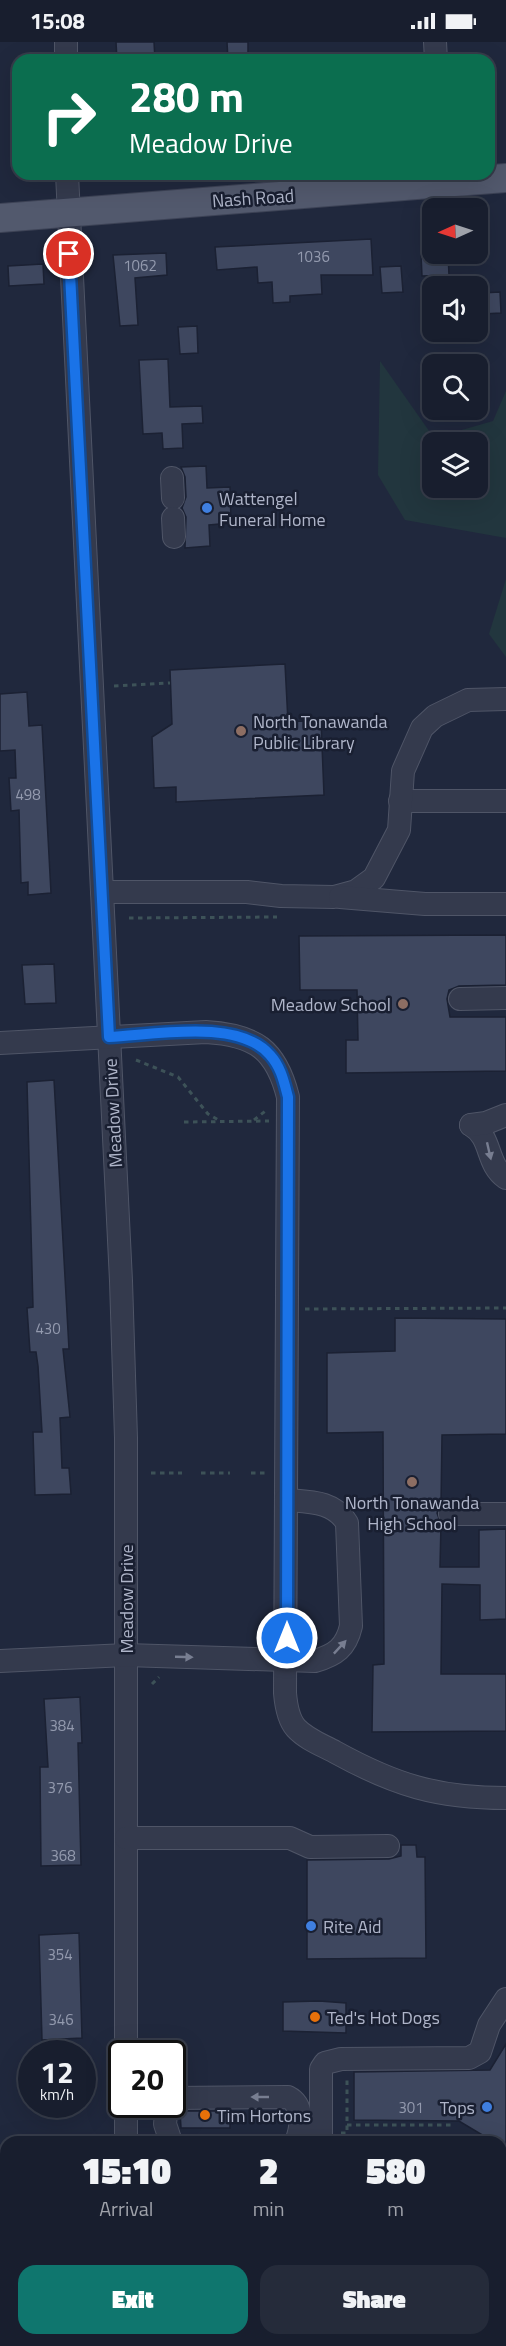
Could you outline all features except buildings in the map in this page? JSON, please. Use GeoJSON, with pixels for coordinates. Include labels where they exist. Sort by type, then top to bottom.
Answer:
{"type":"FeatureCollection","features":[{"type":"Feature","properties":{"kind":"main road","name":"Nash Road"},"geometry":{"type":"LineString","coordinates":[[0,218],[434,180]]}},
{"type":"Feature","properties":{"kind":"street","name":"Meadow Drive"},"geometry":{"type":"LineString","coordinates":[[67,180],[124,1371],[126,2040]]}},
{"type":"Feature","properties":{"kind":"street"},"geometry":{"type":"LineString","coordinates":[[334,897],[356,891],[374,878],[399,830],[402,771],[422,728],[435,716],[468,700],[506,699]]}},
{"type":"Feature","properties":{"kind":"street"},"geometry":{"type":"LineString","coordinates":[[400,801],[506,801]]}},
{"type":"Feature","properties":{"kind":"street"},"geometry":{"type":"LineString","coordinates":[[102,892],[247,892],[424,904],[506,904]]}},
{"type":"Feature","properties":{"kind":"street"},"geometry":{"type":"LineString","coordinates":[[460,999],[506,998]]}},
{"type":"Feature","properties":{"kind":"street"},"geometry":{"type":"LineString","coordinates":[[0,1043],[206,1032],[232,1034],[254,1041],[270,1055],[282,1074],[288,1097],[287,1660],[285,1693],[287,1710],[295,1726],[307,1737],[375,1774],[403,1785],[452,1795],[506,1798]]}},
{"type":"Feature","properties":{"kind":"street"},"geometry":{"type":"LineString","coordinates":[[506,1115],[486,1123],[471,1125],[485,1136],[492,1163],[506,1178]]}},
{"type":"Feature","properties":{"kind":"street"},"geometry":{"type":"LineString","coordinates":[[0,1661],[126,1655],[315,1661],[332,1656],[347,1640],[351,1626],[347,1523],[341,1513],[331,1506],[286,1500]]}},
{"type":"Feature","properties":{"kind":"street"},"geometry":{"type":"LineString","coordinates":[[450,1514],[506,1514]]}},
{"type":"Feature","properties":{"kind":"street"},"geometry":{"type":"LineString","coordinates":[[126,1838],[290,1838],[310,1847],[388,1846]]}},
{"type":"Feature","properties":{"kind":"street"},"geometry":{"type":"LineString","coordinates":[[321,2136],[321,2069],[325,2063],[341,2059],[469,2058],[480,2052],[489,2025],[506,1999]]}},
{"type":"Feature","properties":{"kind":"street"},"geometry":{"type":"LineString","coordinates":[[186,2098],[288,2097],[296,2101],[300,2109],[297,2136]]}},
{"type":"Feature","properties":{"kind":"street"},"geometry":{"type":"LineString","coordinates":[[126,2118],[126,2136]]}},
{"type":"Feature","properties":{"kind":"street"},"geometry":{"type":"LineString","coordinates":[[166,2118],[169,2136]]}},
{"type":"Feature","properties":{"kind":"path"},"geometry":{"type":"LineString","coordinates":[[114,686],[170,682]]}},
{"type":"Feature","properties":{"kind":"path"},"geometry":{"type":"LineString","coordinates":[[136,1060],[178,1077],[208,1114],[222,1122]]}},
{"type":"Feature","properties":{"kind":"path"},"geometry":{"type":"LineString","coordinates":[[253,1121],[272,1106]]}},
{"type":"Feature","properties":{"kind":"path"},"geometry":{"type":"LineString","coordinates":[[184,1122],[272,1121]]}},
{"type":"Feature","properties":{"kind":"path"},"geometry":{"type":"LineString","coordinates":[[297,1309],[506,1308]]}},
{"type":"Feature","properties":{"kind":"path"},"geometry":{"type":"LineString","coordinates":[[152,1473],[182,1473]]}},
{"type":"Feature","properties":{"kind":"path"},"geometry":{"type":"LineString","coordinates":[[201,1473],[231,1473]]}},
{"type":"Feature","properties":{"kind":"path"},"geometry":{"type":"LineString","coordinates":[[251,1473],[275,1473]]}},
{"type":"Feature","properties":{"kind":"path"},"geometry":{"type":"LineString","coordinates":[[347,2069],[347,2133]]}},
{"type":"Feature","properties":{"kind":"path"},"geometry":{"type":"LineString","coordinates":[[347,2125],[454,2125]]}},
{"type":"Feature","properties":{"kind":"shaded area"},"geometry":{"type":"Polygon","coordinates":[[[380,361],[430,432],[422,432],[422,498],[488,498],[488,432],[455,432],[493,421],[506,391],[506,538],[405,520],[378,475],[380,361]]]}},
{"type":"Feature","properties":{"kind":"shaded area"},"geometry":{"type":"Polygon","coordinates":[[[506,579],[506,657],[489,634],[506,579]]]}},
{"type":"Feature","properties":{"kind":"place","name":"Wattengel Funeral Home"},"geometry":{"type":"Point","coordinates":[207,508]}},
{"type":"Feature","properties":{"kind":"place","name":"North Tonawanda Public Library"},"geometry":{"type":"Point","coordinates":[241,731]}},
{"type":"Feature","properties":{"kind":"place","name":"Meadow School"},"geometry":{"type":"Point","coordinates":[403,1004]}},
{"type":"Feature","properties":{"kind":"place","name":"North Tonawanda High School"},"geometry":{"type":"Point","coordinates":[412,1482]}},
{"type":"Feature","properties":{"kind":"place","name":"Rite Aid"},"geometry":{"type":"Point","coordinates":[311,1926]}},
{"type":"Feature","properties":{"kind":"place","name":"Ted's Hot Dogs"},"geometry":{"type":"Point","coordinates":[315,2017]}},
{"type":"Feature","properties":{"kind":"place","name":"Tops"},"geometry":{"type":"Point","coordinates":[487,2107]}},
{"type":"Feature","properties":{"kind":"place","name":"Tim Hortons"},"geometry":{"type":"Point","coordinates":[205,2115]}},
{"type":"Feature","properties":{"kind":"route"},"geometry":{"type":"LineString","coordinates":[[69,254],[109,1037],[206,1032],[232,1034],[254,1041],[270,1055],[282,1074],[288,1097],[287,1638]]}}]}
